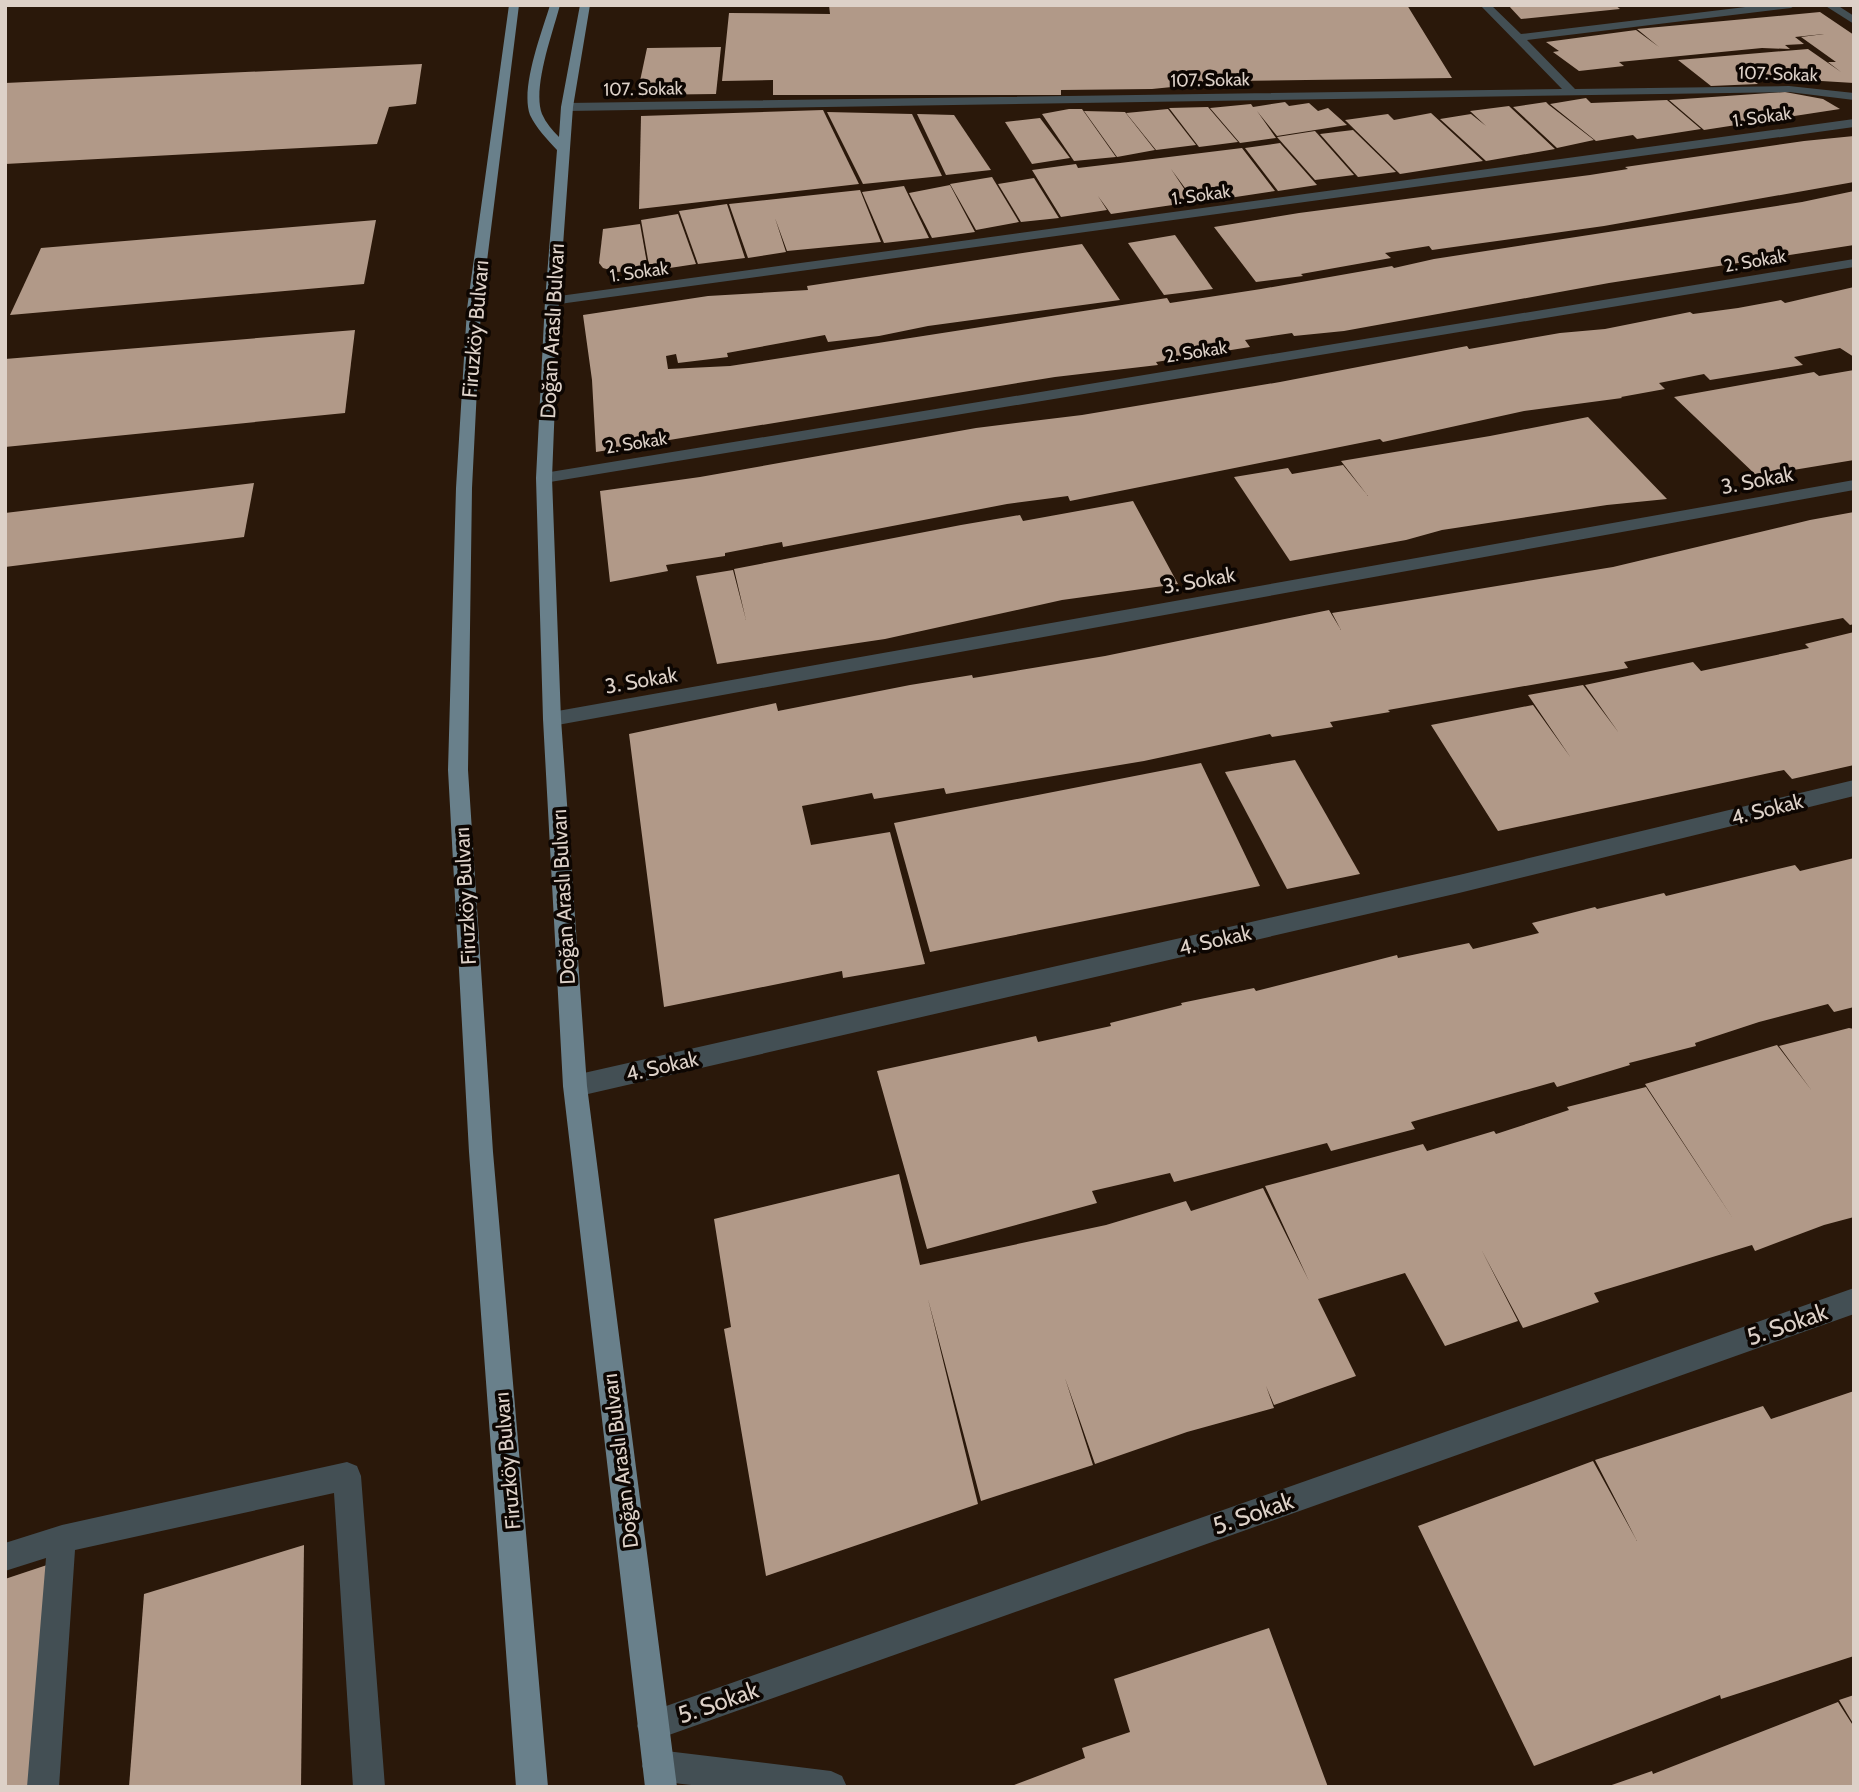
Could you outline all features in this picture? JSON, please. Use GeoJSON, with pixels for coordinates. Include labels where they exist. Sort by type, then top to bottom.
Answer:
{"type":"FeatureCollection","features":[{"type":"Feature","properties":{"kind":"main road","name":"Firuzköy Bulvarı"},"geometry":{"type":"LineString","coordinates":[[514,5],[474,309],[464,488],[458,770],[481,1152],[532,1787]]}},
{"type":"Feature","properties":{"kind":"main road"},"geometry":{"type":"LineString","coordinates":[[555,5],[533,103],[536,115],[564,150]]}},
{"type":"Feature","properties":{"kind":"main road","name":"Doğan Araslı Bulvarı"},"geometry":{"type":"LineString","coordinates":[[585,5],[567,107],[552,301],[544,478],[552,719],[575,1086],[660,1776]]}},
{"type":"Feature","properties":{"kind":"street"},"geometry":{"type":"LineString","coordinates":[[1485,5],[1572,92]]}},
{"type":"Feature","properties":{"kind":"street"},"geometry":{"type":"LineString","coordinates":[[1519,38],[1791,5]]}},
{"type":"Feature","properties":{"kind":"street"},"geometry":{"type":"LineString","coordinates":[[1829,5],[1854,21]]}},
{"type":"Feature","properties":{"kind":"street","name":"107. Sokak"},"geometry":{"type":"LineString","coordinates":[[567,107],[1789,89],[1854,97]]}},
{"type":"Feature","properties":{"kind":"street","name":"1. Sokak"},"geometry":{"type":"LineString","coordinates":[[552,301],[1854,122]]}},
{"type":"Feature","properties":{"kind":"street","name":"2. Sokak"},"geometry":{"type":"LineString","coordinates":[[544,478],[1854,263]]}},
{"type":"Feature","properties":{"kind":"street","name":"3. Sokak"},"geometry":{"type":"LineString","coordinates":[[552,719],[1854,485]]}},
{"type":"Feature","properties":{"kind":"street","name":"4. Sokak"},"geometry":{"type":"LineString","coordinates":[[575,1086],[1460,884],[1854,788]]}},
{"type":"Feature","properties":{"kind":"street","name":"5. Sokak"},"geometry":{"type":"LineString","coordinates":[[652,1726],[1854,1301]]}},
{"type":"Feature","properties":{"kind":"street"},"geometry":{"type":"LineString","coordinates":[[5,1557],[62,1539],[348,1476],[369,1787]]}},
{"type":"Feature","properties":{"kind":"street"},"geometry":{"type":"LineString","coordinates":[[43,1787],[62,1539]]}},
{"type":"Feature","properties":{"kind":"street"},"geometry":{"type":"LineString","coordinates":[[660,1776],[831,1787]]}},
{"type":"Feature","properties":{"kind":"building"},"geometry":{"type":"Polygon","coordinates":[[[829,5],[1407,5],[1452,78],[1232,81],[1152,89],[1061,90],[1061,95],[773,95],[773,80],[722,81],[729,13],[830,14],[829,5]]]}},
{"type":"Feature","properties":{"kind":"building"},"geometry":{"type":"Polygon","coordinates":[[[1508,5],[1615,5],[1620,9],[1521,19],[1508,5]]]}},
{"type":"Feature","properties":{"kind":"building"},"geometry":{"type":"Polygon","coordinates":[[[1820,12],[1854,35],[1854,83],[1805,80],[1798,75],[1747,76],[1758,84],[1711,86],[1678,60],[1808,49],[1841,72],[1828,62],[1836,62],[1801,37],[1824,34],[1795,37],[1804,44],[1785,45],[1790,49],[1762,48],[1619,62],[1624,66],[1579,71],[1553,52],[1559,51],[1546,42],[1636,30],[1659,47],[1637,29],[1820,12]]]}},
{"type":"Feature","properties":{"kind":"building"},"geometry":{"type":"Polygon","coordinates":[[[721,47],[716,94],[637,95],[647,48],[721,47]]]}},
{"type":"Feature","properties":{"kind":"building"},"geometry":{"type":"Polygon","coordinates":[[[422,64],[416,104],[389,107],[377,144],[5,164],[5,83],[422,64]]]}},
{"type":"Feature","properties":{"kind":"building"},"geometry":{"type":"Polygon","coordinates":[[[1785,92],[1823,99],[1840,109],[1704,130],[1669,100],[1785,92]]]}},
{"type":"Feature","properties":{"kind":"building"},"geometry":{"type":"Polygon","coordinates":[[[1586,98],[1591,103],[1667,100],[1701,129],[1637,139],[1633,135],[1596,141],[1550,104],[1586,98]]]}},
{"type":"Feature","properties":{"kind":"building"},"geometry":{"type":"Polygon","coordinates":[[[1285,102],[1289,106],[1309,103],[1318,111],[1328,108],[1347,125],[1277,136],[1257,111],[1276,138],[1240,143],[1210,108],[1251,104],[1253,107],[1285,102]]]}},
{"type":"Feature","properties":{"kind":"building"},"geometry":{"type":"Polygon","coordinates":[[[1546,102],[1594,140],[1557,148],[1513,107],[1546,102]]]}},
{"type":"Feature","properties":{"kind":"building"},"geometry":{"type":"Polygon","coordinates":[[[1509,106],[1555,149],[1486,161],[1440,119],[1471,114],[1486,126],[1470,111],[1509,106]]]}},
{"type":"Feature","properties":{"kind":"building"},"geometry":{"type":"Polygon","coordinates":[[[1208,107],[1238,142],[1199,147],[1169,108],[1208,107]]]}},
{"type":"Feature","properties":{"kind":"building"},"geometry":{"type":"Polygon","coordinates":[[[1082,109],[1116,157],[1074,161],[1042,114],[1082,109]]]}},
{"type":"Feature","properties":{"kind":"building"},"geometry":{"type":"Polygon","coordinates":[[[1168,109],[1196,145],[1156,150],[1126,113],[1168,109]]]}},
{"type":"Feature","properties":{"kind":"building"},"geometry":{"type":"Polygon","coordinates":[[[823,110],[859,184],[639,209],[641,116],[823,110]]]}},
{"type":"Feature","properties":{"kind":"building"},"geometry":{"type":"Polygon","coordinates":[[[1084,111],[1125,112],[1155,150],[1117,157],[1084,111]]]}},
{"type":"Feature","properties":{"kind":"building"},"geometry":{"type":"Polygon","coordinates":[[[827,112],[912,114],[942,176],[863,184],[827,112]]]}},
{"type":"Feature","properties":{"kind":"building"},"geometry":{"type":"Polygon","coordinates":[[[1431,113],[1483,161],[1400,174],[1345,120],[1388,114],[1394,120],[1431,113]]]}},
{"type":"Feature","properties":{"kind":"building"},"geometry":{"type":"Polygon","coordinates":[[[917,114],[954,115],[991,170],[946,175],[917,114]]]}},
{"type":"Feature","properties":{"kind":"building"},"geometry":{"type":"Polygon","coordinates":[[[1040,118],[1070,158],[1032,164],[1005,122],[1040,118]]]}},
{"type":"Feature","properties":{"kind":"building"},"geometry":{"type":"Polygon","coordinates":[[[1353,130],[1396,172],[1358,177],[1320,134],[1353,130]]]}},
{"type":"Feature","properties":{"kind":"building"},"geometry":{"type":"Polygon","coordinates":[[[1315,131],[1354,175],[1315,180],[1277,137],[1315,131]]]}},
{"type":"Feature","properties":{"kind":"building"},"geometry":{"type":"Polygon","coordinates":[[[1854,136],[1854,182],[1604,226],[1432,250],[1429,246],[1385,253],[1391,258],[1301,274],[1303,276],[1256,282],[1214,227],[1299,213],[1590,175],[1628,169],[1625,167],[1804,141],[1854,136]]]}},
{"type":"Feature","properties":{"kind":"building"},"geometry":{"type":"Polygon","coordinates":[[[1280,143],[1317,185],[1278,191],[1245,148],[1280,143]]]}},
{"type":"Feature","properties":{"kind":"building"},"geometry":{"type":"Polygon","coordinates":[[[1242,148],[1275,191],[1196,203],[1171,169],[1193,202],[1111,214],[1098,196],[1107,210],[1061,217],[1032,170],[1076,164],[1078,168],[1242,148]]]}},
{"type":"Feature","properties":{"kind":"building"},"geometry":{"type":"Polygon","coordinates":[[[992,177],[1019,222],[976,230],[950,184],[992,177]]]}},
{"type":"Feature","properties":{"kind":"building"},"geometry":{"type":"Polygon","coordinates":[[[1034,178],[1059,218],[1021,222],[998,184],[1034,178]]]}},
{"type":"Feature","properties":{"kind":"building"},"geometry":{"type":"Polygon","coordinates":[[[950,185],[975,232],[932,238],[909,193],[950,185]]]}},
{"type":"Feature","properties":{"kind":"building"},"geometry":{"type":"Polygon","coordinates":[[[904,186],[929,238],[884,243],[862,192],[904,186]]]}},
{"type":"Feature","properties":{"kind":"building"},"geometry":{"type":"Polygon","coordinates":[[[860,190],[881,242],[787,251],[775,218],[786,252],[748,258],[729,204],[860,190]]]}},
{"type":"Feature","properties":{"kind":"building"},"geometry":{"type":"Polygon","coordinates":[[[1854,191],[1854,245],[1609,283],[1344,331],[1294,336],[1292,333],[1245,340],[1250,347],[1156,362],[1158,365],[1055,377],[596,452],[592,380],[583,315],[708,296],[808,290],[807,286],[1082,244],[1120,300],[928,326],[879,336],[828,342],[825,335],[727,353],[728,357],[678,363],[676,354],[666,356],[668,369],[730,366],[1167,298],[1170,303],[1261,289],[1434,259],[1802,202],[1854,191]]]}},
{"type":"Feature","properties":{"kind":"building"},"geometry":{"type":"Polygon","coordinates":[[[727,204],[745,258],[698,264],[679,211],[727,204]]]}},
{"type":"Feature","properties":{"kind":"building"},"geometry":{"type":"Polygon","coordinates":[[[678,214],[696,264],[650,271],[641,220],[678,214]]]}},
{"type":"Feature","properties":{"kind":"building"},"geometry":{"type":"Polygon","coordinates":[[[376,220],[364,284],[10,315],[41,248],[376,220]]]}},
{"type":"Feature","properties":{"kind":"building"},"geometry":{"type":"Polygon","coordinates":[[[640,224],[648,269],[617,272],[603,268],[599,263],[603,229],[640,224]]]}},
{"type":"Feature","properties":{"kind":"building"},"geometry":{"type":"Polygon","coordinates":[[[1175,235],[1213,289],[1164,295],[1128,243],[1175,235]]]}},
{"type":"Feature","properties":{"kind":"building"},"geometry":{"type":"Polygon","coordinates":[[[1854,287],[1854,357],[1840,348],[1794,357],[1803,365],[1710,380],[1704,374],[1659,383],[1665,389],[1622,398],[1524,411],[1383,442],[1380,439],[1070,501],[1068,496],[1007,504],[783,547],[782,542],[725,553],[725,556],[666,565],[668,571],[610,582],[600,491],[700,477],[976,428],[1082,415],[1280,382],[1467,346],[1469,349],[1560,333],[1605,329],[1690,312],[1693,314],[1781,300],[1785,303],[1854,287]]]}},
{"type":"Feature","properties":{"kind":"building"},"geometry":{"type":"Polygon","coordinates":[[[355,330],[345,413],[5,447],[5,359],[355,330]]]}},
{"type":"Feature","properties":{"kind":"building"},"geometry":{"type":"Polygon","coordinates":[[[1854,370],[1854,460],[1757,476],[1674,397],[1814,372],[1819,376],[1854,370]]]}},
{"type":"Feature","properties":{"kind":"building"},"geometry":{"type":"Polygon","coordinates":[[[1588,417],[1667,499],[1607,505],[1442,530],[1406,540],[1290,561],[1234,477],[1288,468],[1292,474],[1343,465],[1368,496],[1341,461],[1588,417]]]}},
{"type":"Feature","properties":{"kind":"building"},"geometry":{"type":"Polygon","coordinates":[[[254,483],[244,537],[5,567],[5,513],[254,483]]]}},
{"type":"Feature","properties":{"kind":"building"},"geometry":{"type":"Polygon","coordinates":[[[1133,501],[1178,584],[1062,600],[885,639],[717,664],[696,576],[733,570],[746,620],[734,569],[961,525],[1020,515],[1023,521],[1133,501]]]}},
{"type":"Feature","properties":{"kind":"building"},"geometry":{"type":"Polygon","coordinates":[[[1854,512],[1854,624],[1850,625],[1843,618],[1624,662],[1628,668],[1388,710],[1390,712],[1330,722],[1333,727],[1272,737],[1270,734],[1144,761],[946,794],[944,788],[874,799],[872,793],[802,806],[811,845],[890,832],[925,964],[843,978],[842,971],[664,1007],[629,734],[776,703],[778,711],[910,685],[972,675],[973,678],[1105,656],[1329,610],[1341,630],[1332,613],[1613,567],[1854,512]]]}},
{"type":"Feature","properties":{"kind":"building"},"geometry":{"type":"Polygon","coordinates":[[[1854,632],[1854,765],[1792,779],[1784,770],[1498,831],[1431,725],[1533,705],[1571,758],[1528,695],[1583,685],[1619,733],[1585,685],[1693,662],[1701,671],[1809,648],[1805,644],[1854,632]]]}},
{"type":"Feature","properties":{"kind":"building"},"geometry":{"type":"Polygon","coordinates":[[[1295,760],[1360,874],[1287,889],[1225,772],[1295,760]]]}},
{"type":"Feature","properties":{"kind":"building"},"geometry":{"type":"Polygon","coordinates":[[[1201,763],[1260,886],[930,952],[894,823],[1201,763]]]}},
{"type":"Feature","properties":{"kind":"building"},"geometry":{"type":"Polygon","coordinates":[[[1854,858],[1854,1007],[1834,1012],[1828,1004],[1759,1022],[1695,1043],[1696,1046],[1629,1063],[1630,1065],[1557,1087],[1554,1082],[1411,1122],[1415,1129],[1331,1151],[1327,1143],[1174,1182],[1170,1173],[1092,1191],[1097,1203],[927,1249],[877,1071],[1036,1036],[1038,1042],[1111,1026],[1110,1023],[1182,1005],[1181,1003],[1254,988],[1256,991],[1397,955],[1398,958],[1469,943],[1473,949],[1539,933],[1532,923],[1595,907],[1597,909],[1664,893],[1666,896],[1795,865],[1800,871],[1854,858]]]}},
{"type":"Feature","properties":{"kind":"building"},"geometry":{"type":"Polygon","coordinates":[[[1854,1029],[1854,1217],[1824,1225],[1755,1251],[1752,1245],[1594,1293],[1599,1302],[1523,1328],[1481,1249],[1518,1321],[1445,1346],[1405,1273],[1318,1299],[1356,1376],[1274,1405],[1266,1386],[1274,1408],[1187,1432],[1095,1464],[1065,1378],[1093,1465],[981,1501],[928,1299],[978,1504],[766,1576],[724,1329],[731,1327],[714,1219],[899,1174],[920,1265],[1106,1225],[1186,1201],[1191,1211],[1263,1188],[1309,1281],[1265,1186],[1423,1144],[1427,1151],[1494,1131],[1496,1134],[1569,1110],[1567,1107],[1646,1087],[1734,1220],[1645,1084],[1777,1045],[1812,1091],[1779,1046],[1854,1029]]]}},
{"type":"Feature","properties":{"kind":"building"},"geometry":{"type":"Polygon","coordinates":[[[1854,1391],[1854,1656],[1721,1699],[1720,1695],[1534,1766],[1418,1526],[1593,1461],[1637,1541],[1595,1460],[1763,1406],[1771,1419],[1854,1391]]]}},
{"type":"Feature","properties":{"kind":"building"},"geometry":{"type":"Polygon","coordinates":[[[304,1545],[301,1787],[129,1787],[144,1594],[304,1545]]]}},
{"type":"Feature","properties":{"kind":"building"},"geometry":{"type":"Polygon","coordinates":[[[50,1564],[32,1787],[5,1787],[5,1579],[50,1564]]]}},
{"type":"Feature","properties":{"kind":"building"},"geometry":{"type":"Polygon","coordinates":[[[1269,1628],[1328,1787],[1009,1787],[1085,1758],[1082,1748],[1130,1732],[1114,1679],[1269,1628]]]}},
{"type":"Feature","properties":{"kind":"building"},"geometry":{"type":"Polygon","coordinates":[[[1854,1695],[1854,1725],[1839,1700],[1854,1695]]]}},
{"type":"Feature","properties":{"kind":"building"},"geometry":{"type":"Polygon","coordinates":[[[1838,1702],[1854,1727],[1854,1787],[1606,1787],[1652,1771],[1653,1774],[1838,1702]]]}}]}
